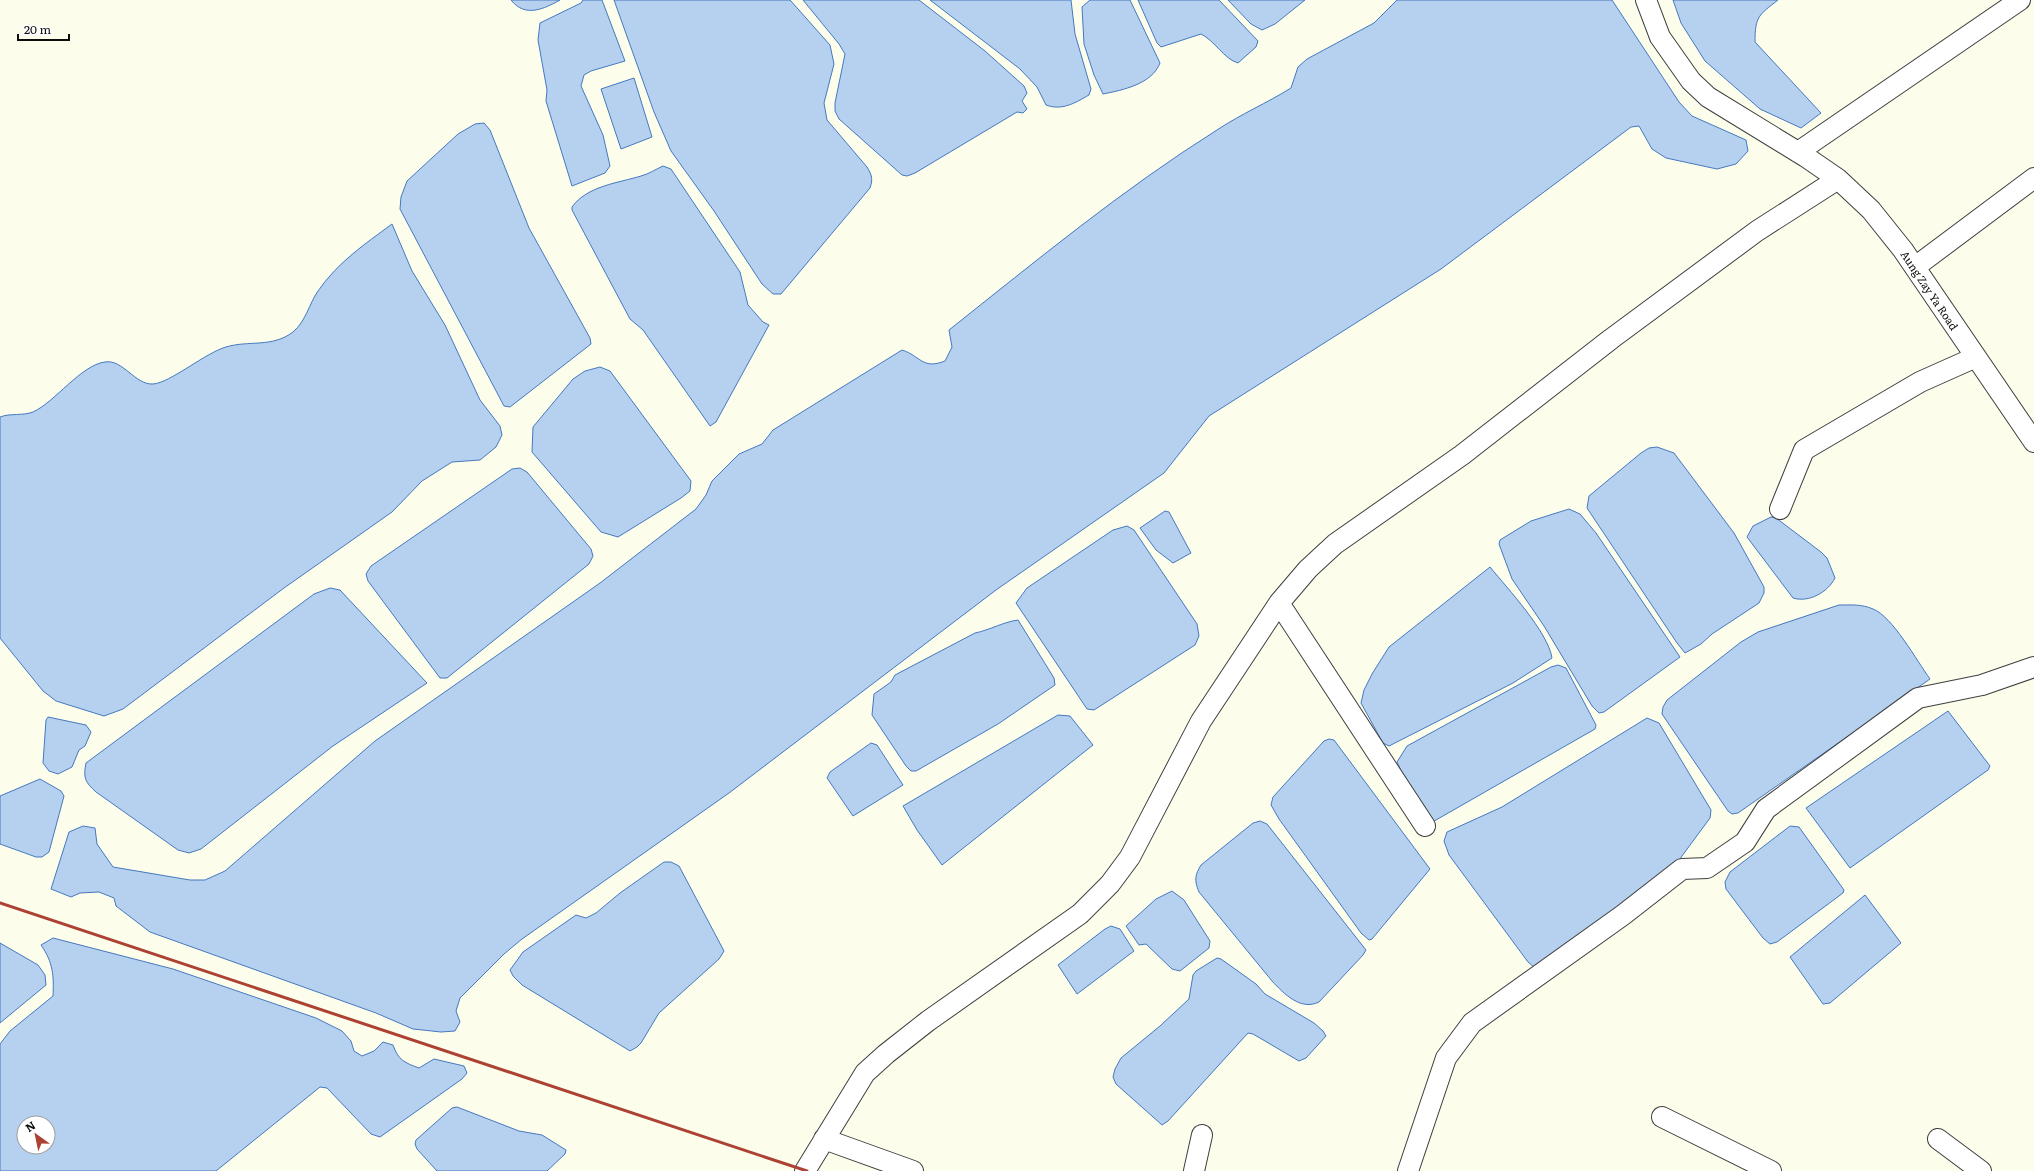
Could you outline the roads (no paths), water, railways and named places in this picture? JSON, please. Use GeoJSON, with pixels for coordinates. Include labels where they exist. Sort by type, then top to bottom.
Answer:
{"type":"FeatureCollection","features":[{"type":"Feature","properties":{"kind":"street","name":"Aung Zay Ya Road"},"geometry":{"type":"LineString","coordinates":[[1646,0],[1660,37],[1691,81],[1708,97],[1802,154],[1838,179],[1871,210],[1915,267],[2034,442]]}},
{"type":"Feature","properties":{"kind":"street"},"geometry":{"type":"LineString","coordinates":[[1802,154],[2020,0]]}},
{"type":"Feature","properties":{"kind":"street"},"geometry":{"type":"LineString","coordinates":[[1915,267],[2034,178]]}},
{"type":"Feature","properties":{"kind":"street"},"geometry":{"type":"LineString","coordinates":[[805,1171],[865,1073],[886,1054],[928,1021],[1080,914],[1110,884],[1130,857],[1201,721],[1279,603],[1308,569],[1335,544],[1462,454],[1611,339],[1757,231],[1838,179]]}},
{"type":"Feature","properties":{"kind":"street"},"geometry":{"type":"LineString","coordinates":[[1780,509],[1804,450],[1920,382],[1976,357]]}},
{"type":"Feature","properties":{"kind":"street"},"geometry":{"type":"LineString","coordinates":[[1279,603],[1425,826]]}},
{"type":"Feature","properties":{"kind":"street"},"geometry":{"type":"LineString","coordinates":[[1408,1171],[1446,1058],[1472,1024],[1617,919],[1682,869],[1707,868],[1746,842],[1766,809],[1918,698],[1982,685],[2034,667]]}},
{"type":"Feature","properties":{"kind":"street"},"geometry":{"type":"LineString","coordinates":[[1662,1117],[1771,1171]]}},
{"type":"Feature","properties":{"kind":"street"},"geometry":{"type":"LineString","coordinates":[[1194,1171],[1202,1135]]}},
{"type":"Feature","properties":{"kind":"street"},"geometry":{"type":"LineString","coordinates":[[824,1139],[913,1171]]}},
{"type":"Feature","properties":{"kind":"street"},"geometry":{"type":"LineString","coordinates":[[1938,1139],[1981,1171]]}},
{"type":"Feature","properties":{"kind":"water"},"geometry":{"type":"Polygon","coordinates":[[[511,0],[560,0],[541,9],[528,10],[516,6],[511,0]]]}},
{"type":"Feature","properties":{"kind":"water"},"geometry":{"type":"Polygon","coordinates":[[[583,0],[602,0],[625,61],[591,71],[584,75],[581,86],[603,135],[610,166],[605,173],[572,186],[546,101],[547,90],[538,40],[540,23],[581,3],[583,0]]]}},
{"type":"Feature","properties":{"kind":"water"},"geometry":{"type":"Polygon","coordinates":[[[614,0],[790,0],[830,45],[834,64],[824,103],[827,120],[867,167],[871,175],[872,182],[870,188],[781,294],[773,294],[762,284],[714,211],[671,151],[654,112],[614,0]]]}},
{"type":"Feature","properties":{"kind":"water"},"geometry":{"type":"Polygon","coordinates":[[[803,0],[919,0],[985,51],[1024,86],[1027,93],[1022,101],[1027,109],[1023,113],[1017,112],[915,173],[907,176],[902,175],[839,119],[835,111],[835,103],[845,54],[839,44],[803,0]]]}},
{"type":"Feature","properties":{"kind":"water"},"geometry":{"type":"Polygon","coordinates":[[[930,0],[1071,0],[1075,34],[1091,89],[1089,95],[1063,107],[1052,107],[1046,105],[1037,87],[1020,69],[930,0]]]}},
{"type":"Feature","properties":{"kind":"water"},"geometry":{"type":"Polygon","coordinates":[[[1090,0],[1130,0],[1160,63],[1151,76],[1128,88],[1103,94],[1094,75],[1084,44],[1082,7],[1090,0]]]}},
{"type":"Feature","properties":{"kind":"water"},"geometry":{"type":"Polygon","coordinates":[[[1138,0],[1219,0],[1258,41],[1256,47],[1238,63],[1228,58],[1211,41],[1201,34],[1161,47],[1157,43],[1138,0]]]}},
{"type":"Feature","properties":{"kind":"water"},"geometry":{"type":"Polygon","coordinates":[[[1228,0],[1305,0],[1275,24],[1262,30],[1251,24],[1228,0]]]}},
{"type":"Feature","properties":{"kind":"water"},"geometry":{"type":"Polygon","coordinates":[[[1397,0],[1612,0],[1679,102],[1692,116],[1746,140],[1748,151],[1736,164],[1717,169],[1666,158],[1652,149],[1639,126],[1631,127],[1441,269],[1209,416],[1164,473],[996,590],[729,793],[522,939],[504,954],[460,998],[456,1011],[460,1022],[455,1031],[441,1032],[413,1029],[376,1013],[150,932],[116,906],[114,898],[99,892],[80,893],[71,897],[51,889],[69,832],[83,826],[95,828],[97,844],[113,867],[190,880],[205,880],[225,871],[375,741],[600,583],[696,509],[706,495],[712,481],[739,454],[762,444],[773,430],[902,350],[926,363],[931,364],[945,361],[952,347],[949,330],[1080,226],[1148,176],[1226,124],[1291,88],[1298,67],[1307,59],[1374,23],[1397,0]]]}},
{"type":"Feature","properties":{"kind":"water"},"geometry":{"type":"Polygon","coordinates":[[[1673,0],[1778,0],[1766,9],[1759,17],[1755,33],[1755,42],[1821,113],[1801,128],[1760,109],[1705,61],[1681,23],[1673,0]]]}},
{"type":"Feature","properties":{"kind":"water"},"geometry":{"type":"Polygon","coordinates":[[[634,78],[652,137],[621,149],[601,89],[634,78]]]}},
{"type":"Feature","properties":{"kind":"water"},"geometry":{"type":"Polygon","coordinates":[[[484,123],[490,130],[529,228],[590,338],[591,344],[510,407],[504,406],[400,209],[401,197],[407,181],[458,134],[475,124],[484,123]]]}},
{"type":"Feature","properties":{"kind":"water"},"geometry":{"type":"Polygon","coordinates":[[[663,166],[671,169],[740,272],[748,305],[763,322],[769,325],[716,422],[710,426],[643,330],[630,319],[572,210],[572,207],[578,200],[594,190],[650,173],[663,166]]]}},
{"type":"Feature","properties":{"kind":"water"},"geometry":{"type":"Polygon","coordinates":[[[392,224],[412,271],[445,325],[480,400],[500,426],[502,435],[496,447],[480,460],[452,462],[422,481],[392,512],[284,588],[123,709],[104,716],[56,701],[43,691],[0,638],[0,417],[33,412],[87,370],[105,362],[118,364],[140,381],[153,384],[169,379],[208,355],[226,347],[269,342],[285,337],[293,332],[301,323],[318,291],[334,271],[352,254],[392,224]]]}},
{"type":"Feature","properties":{"kind":"water"},"geometry":{"type":"Polygon","coordinates":[[[600,367],[610,371],[691,481],[690,491],[681,498],[618,537],[601,532],[532,452],[533,427],[573,379],[585,371],[600,367]]]}},
{"type":"Feature","properties":{"kind":"water"},"geometry":{"type":"Polygon","coordinates":[[[1657,447],[1674,453],[1734,533],[1764,587],[1764,593],[1759,603],[1712,634],[1701,644],[1685,653],[1587,508],[1589,496],[1641,453],[1649,448],[1657,447]]]}},
{"type":"Feature","properties":{"kind":"water"},"geometry":{"type":"Polygon","coordinates":[[[520,468],[527,472],[591,549],[593,556],[589,564],[447,678],[440,678],[368,581],[366,574],[371,566],[512,469],[520,468]]]}},
{"type":"Feature","properties":{"kind":"water"},"geometry":{"type":"Polygon","coordinates":[[[1569,509],[1580,514],[1596,533],[1680,657],[1604,712],[1599,713],[1592,706],[1544,626],[1512,579],[1499,544],[1500,540],[1531,521],[1569,509]]]}},
{"type":"Feature","properties":{"kind":"water"},"geometry":{"type":"Polygon","coordinates":[[[1165,511],[1169,512],[1191,553],[1173,563],[1156,550],[1140,528],[1165,511]]]}},
{"type":"Feature","properties":{"kind":"water"},"geometry":{"type":"Polygon","coordinates":[[[1771,517],[1776,518],[1827,558],[1835,578],[1823,592],[1811,598],[1793,598],[1747,537],[1753,526],[1771,517]]]}},
{"type":"Feature","properties":{"kind":"water"},"geometry":{"type":"Polygon","coordinates":[[[1127,526],[1134,530],[1197,624],[1199,636],[1195,645],[1094,710],[1087,709],[1016,603],[1027,588],[1113,530],[1127,526]]]}},
{"type":"Feature","properties":{"kind":"water"},"geometry":{"type":"Polygon","coordinates":[[[1490,567],[1535,624],[1549,648],[1552,658],[1513,683],[1389,746],[1383,743],[1361,703],[1364,690],[1372,674],[1389,647],[1490,567]]]}},
{"type":"Feature","properties":{"kind":"water"},"geometry":{"type":"Polygon","coordinates":[[[330,588],[340,590],[427,683],[333,746],[201,849],[189,853],[178,850],[96,792],[89,785],[85,776],[86,763],[314,594],[330,588]]]}},
{"type":"Feature","properties":{"kind":"water"},"geometry":{"type":"Polygon","coordinates":[[[1839,605],[1865,606],[1880,613],[1896,629],[1930,679],[1738,813],[1732,814],[1728,811],[1662,714],[1663,707],[1667,700],[1741,642],[1758,632],[1839,605]]]}},
{"type":"Feature","properties":{"kind":"water"},"geometry":{"type":"Polygon","coordinates":[[[1018,620],[1054,678],[1055,685],[998,724],[916,771],[911,771],[906,766],[872,715],[874,694],[891,682],[895,675],[975,633],[1007,622],[1018,620]]]}},
{"type":"Feature","properties":{"kind":"water"},"geometry":{"type":"Polygon","coordinates":[[[1558,665],[1566,668],[1596,725],[1595,729],[1429,824],[1425,822],[1397,762],[1407,746],[1551,667],[1558,665]]]}},
{"type":"Feature","properties":{"kind":"water"},"geometry":{"type":"Polygon","coordinates":[[[1948,711],[1990,766],[1988,770],[1850,868],[1806,808],[1948,711]]]}},
{"type":"Feature","properties":{"kind":"water"},"geometry":{"type":"Polygon","coordinates":[[[1058,715],[1070,716],[1093,745],[942,865],[917,830],[903,806],[1058,715]]]}},
{"type":"Feature","properties":{"kind":"water"},"geometry":{"type":"Polygon","coordinates":[[[48,717],[86,725],[91,732],[85,746],[79,750],[72,767],[58,774],[49,771],[43,763],[46,720],[48,717]]]}},
{"type":"Feature","properties":{"kind":"water"},"geometry":{"type":"Polygon","coordinates":[[[1647,718],[1659,723],[1711,810],[1710,818],[1668,875],[1535,968],[1528,962],[1449,855],[1444,841],[1447,832],[1502,807],[1647,718]]]}},
{"type":"Feature","properties":{"kind":"water"},"geometry":{"type":"Polygon","coordinates":[[[1329,739],[1334,740],[1430,869],[1372,939],[1369,940],[1361,933],[1279,819],[1271,805],[1273,797],[1324,741],[1329,739]]]}},
{"type":"Feature","properties":{"kind":"water"},"geometry":{"type":"Polygon","coordinates":[[[871,743],[877,745],[903,785],[853,816],[827,778],[830,772],[871,743]]]}},
{"type":"Feature","properties":{"kind":"water"},"geometry":{"type":"Polygon","coordinates":[[[40,779],[61,791],[64,796],[49,852],[42,857],[36,857],[0,844],[0,796],[40,779]]]}},
{"type":"Feature","properties":{"kind":"water"},"geometry":{"type":"Polygon","coordinates":[[[1260,821],[1267,824],[1366,950],[1319,1002],[1312,1004],[1299,1003],[1287,996],[1272,981],[1197,888],[1197,872],[1201,865],[1253,823],[1260,821]]]}},
{"type":"Feature","properties":{"kind":"water"},"geometry":{"type":"Polygon","coordinates":[[[1790,826],[1799,827],[1844,890],[1843,893],[1777,942],[1770,944],[1763,938],[1726,889],[1725,882],[1730,872],[1790,826]]]}},
{"type":"Feature","properties":{"kind":"water"},"geometry":{"type":"Polygon","coordinates":[[[664,862],[671,862],[679,866],[724,951],[719,959],[659,1013],[641,1043],[630,1051],[522,985],[513,976],[510,970],[523,952],[576,915],[586,918],[596,913],[620,893],[664,862]]]}},
{"type":"Feature","properties":{"kind":"water"},"geometry":{"type":"Polygon","coordinates":[[[1172,891],[1184,900],[1210,941],[1209,948],[1180,971],[1172,969],[1146,944],[1139,945],[1126,926],[1156,899],[1172,891]]]}},
{"type":"Feature","properties":{"kind":"water"},"geometry":{"type":"Polygon","coordinates":[[[1865,895],[1901,943],[1830,1003],[1823,1004],[1790,957],[1865,895]]]}},
{"type":"Feature","properties":{"kind":"water"},"geometry":{"type":"Polygon","coordinates":[[[1111,926],[1120,929],[1134,951],[1077,994],[1058,965],[1111,926]]]}},
{"type":"Feature","properties":{"kind":"water"},"geometry":{"type":"Polygon","coordinates":[[[53,938],[173,969],[316,1018],[342,1031],[351,1041],[354,1051],[362,1056],[374,1051],[383,1042],[393,1045],[400,1058],[419,1068],[434,1059],[464,1066],[467,1073],[462,1079],[380,1137],[371,1134],[327,1088],[320,1087],[216,1171],[0,1171],[0,1044],[10,1031],[53,996],[52,969],[41,945],[53,938]]]}},
{"type":"Feature","properties":{"kind":"water"},"geometry":{"type":"Polygon","coordinates":[[[0,943],[38,965],[45,975],[46,985],[0,1023],[0,943]]]}},
{"type":"Feature","properties":{"kind":"water"},"geometry":{"type":"Polygon","coordinates":[[[1217,958],[1221,959],[1256,984],[1265,994],[1314,1023],[1326,1036],[1306,1058],[1299,1061],[1253,1034],[1248,1033],[1168,1121],[1162,1125],[1116,1084],[1113,1077],[1115,1069],[1121,1058],[1160,1026],[1189,999],[1193,975],[1196,971],[1217,958]]]}},
{"type":"Feature","properties":{"kind":"water"},"geometry":{"type":"Polygon","coordinates":[[[457,1107],[519,1131],[542,1135],[566,1150],[565,1154],[547,1171],[437,1171],[417,1149],[415,1144],[416,1140],[452,1108],[457,1107]]]}},
{"type":"Feature","properties":{"kind":"railway"},"geometry":{"type":"LineString","coordinates":[[0,903],[807,1171]]}}]}
